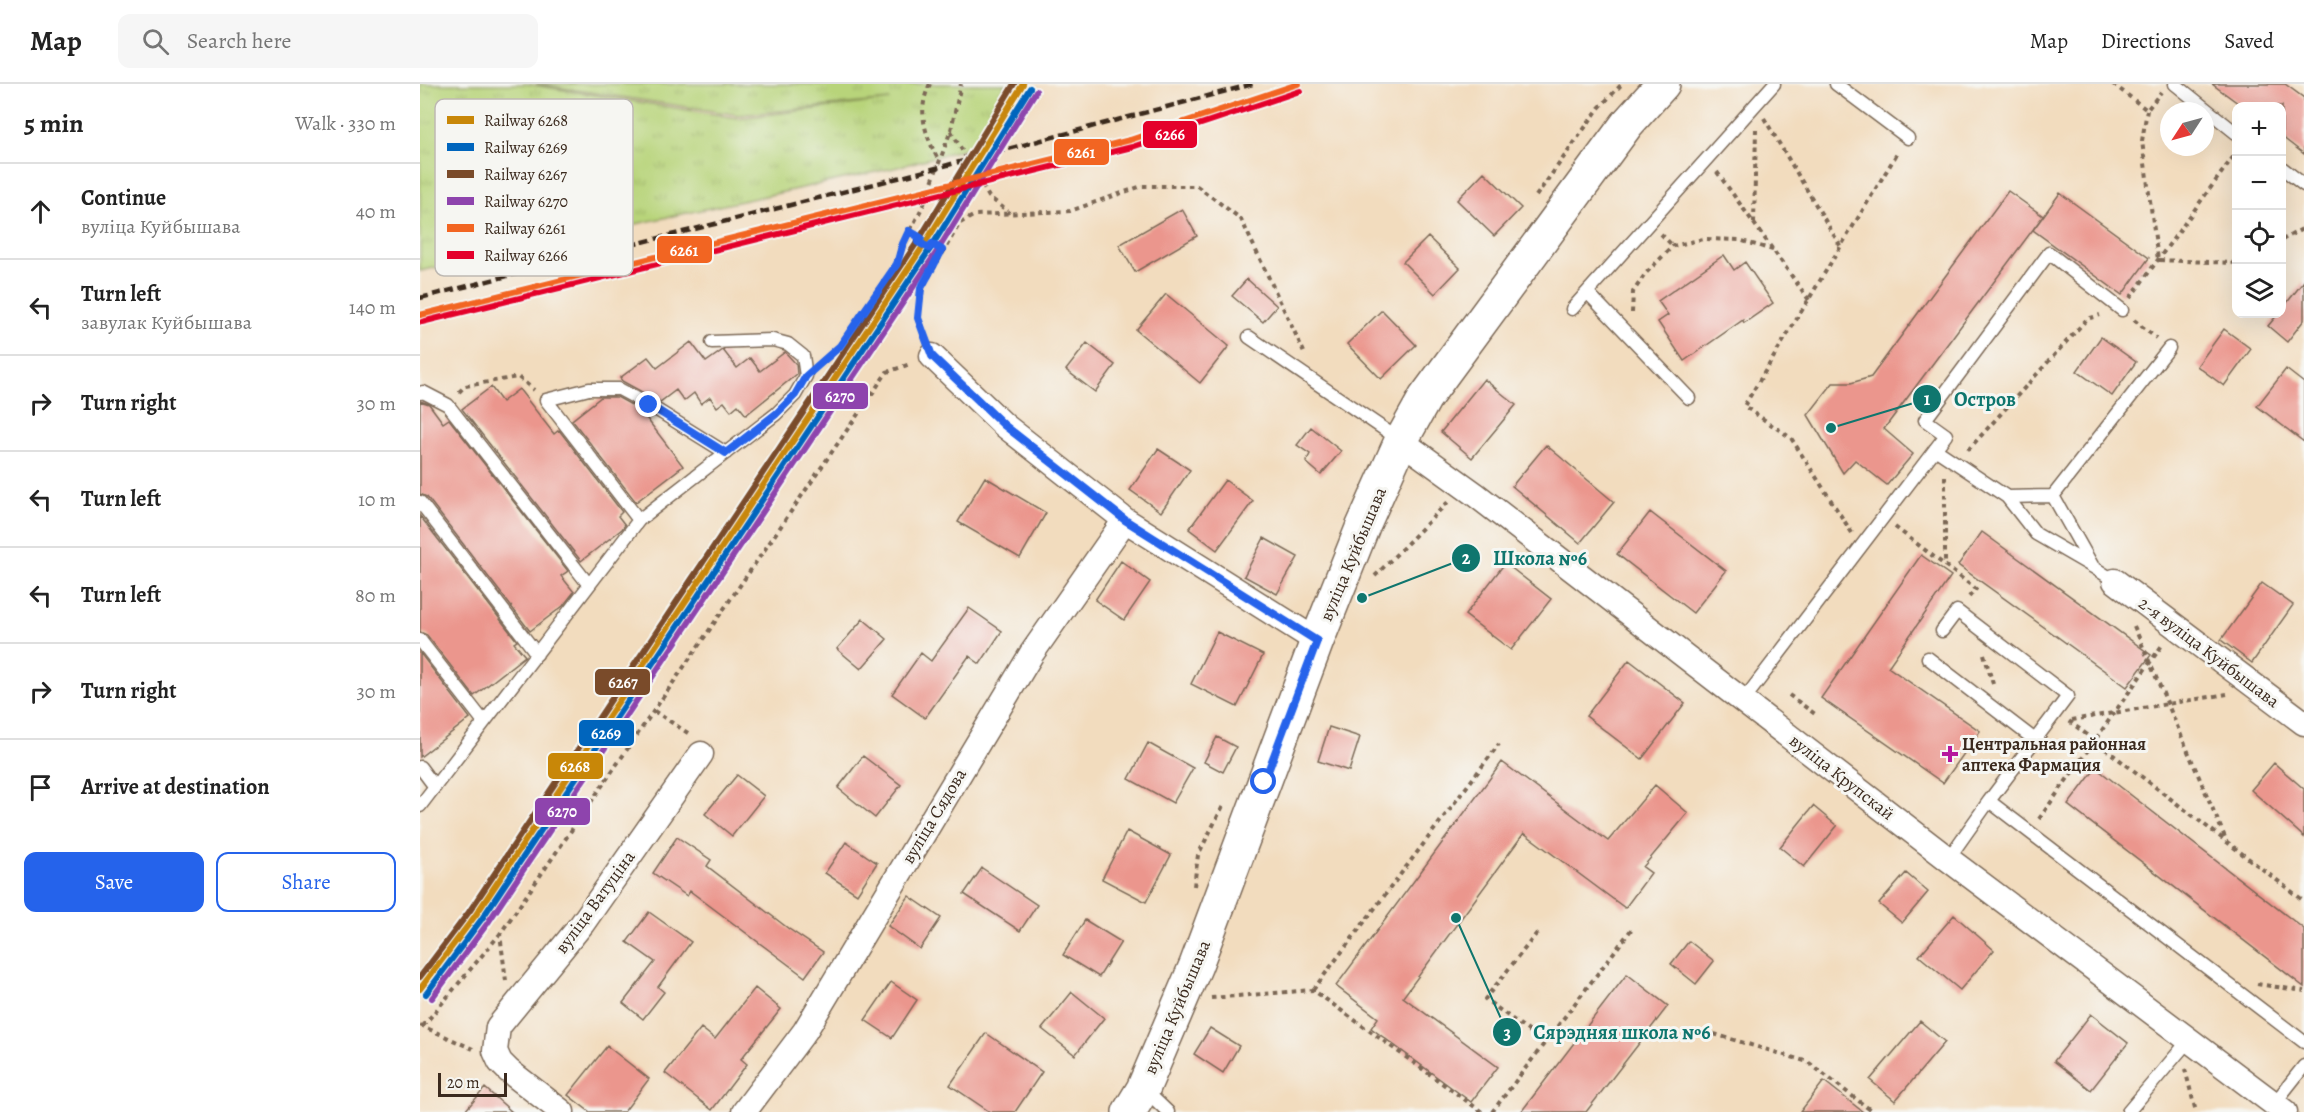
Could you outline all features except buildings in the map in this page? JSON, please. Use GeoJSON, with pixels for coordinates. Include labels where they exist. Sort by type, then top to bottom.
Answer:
{"type":"FeatureCollection","features":[{"type":"Feature","properties":{"kind":"main road","name":"вуліца Куйбышава"},"geometry":{"type":"LineString","coordinates":[[1136,1100],[1196,964],[1317,641],[1363,526],[1401,441],[1425,398],[1627,124],[1663,84]]}},
{"type":"Feature","properties":{"kind":"street"},"geometry":{"type":"LineString","coordinates":[[932,356],[1004,425],[1125,520],[1317,641]]}},
{"type":"Feature","properties":{"kind":"street","name":"вуліца Крупскай"},"geometry":{"type":"LineString","coordinates":[[1401,441],[1476,495],[1948,859],[2186,1051],[2279,1108]]}},
{"type":"Feature","properties":{"kind":"street","name":"вуліца Сядова"},"geometry":{"type":"LineString","coordinates":[[744,1112],[805,1031],[1032,653],[1125,520]]}},
{"type":"Feature","properties":{"kind":"street","name":"2-я вуліца Куйбышава"},"geometry":{"type":"LineString","coordinates":[[2115,581],[2304,723]]}},
{"type":"Feature","properties":{"kind":"street","name":"вуліца Ватуціна"},"geometry":{"type":"LineString","coordinates":[[497,1057],[498,1027],[582,924],[701,754]]}},
{"type":"Feature","properties":{"kind":"street"},"geometry":{"type":"LineString","coordinates":[[497,1057],[509,1071],[562,1112]]}},
{"type":"Feature","properties":{"kind":"lane"},"geometry":{"type":"LineString","coordinates":[[1836,84],[1908,138]]}},
{"type":"Feature","properties":{"kind":"lane"},"geometry":{"type":"LineString","coordinates":[[2175,84],[2232,130]]}},
{"type":"Feature","properties":{"kind":"lane"},"geometry":{"type":"LineString","coordinates":[[1572,309],[1708,159],[1756,104],[1768,86]]}},
{"type":"Feature","properties":{"kind":"lane"},"geometry":{"type":"LineString","coordinates":[[2286,171],[2304,185]]}},
{"type":"Feature","properties":{"kind":"lane"},"geometry":{"type":"LineString","coordinates":[[1743,701],[1946,435],[1925,420],[2049,253],[2122,310]]}},
{"type":"Feature","properties":{"kind":"lane"},"geometry":{"type":"LineString","coordinates":[[1588,293],[1689,398]]}},
{"type":"Feature","properties":{"kind":"lane"},"geometry":{"type":"LineString","coordinates":[[1249,337],[1401,441]]}},
{"type":"Feature","properties":{"kind":"lane"},"geometry":{"type":"LineString","coordinates":[[420,806],[639,520],[776,414],[795,395],[806,376],[803,356],[788,344],[773,340],[712,342]]}},
{"type":"Feature","properties":{"kind":"lane"},"geometry":{"type":"LineString","coordinates":[[2053,496],[2169,348]]}},
{"type":"Feature","properties":{"kind":"lane"},"geometry":{"type":"LineString","coordinates":[[639,520],[546,400],[589,389],[619,389],[726,453]]}},
{"type":"Feature","properties":{"kind":"lane"},"geometry":{"type":"LineString","coordinates":[[420,393],[423,392],[448,405],[589,585]]}},
{"type":"Feature","properties":{"kind":"lane"},"geometry":{"type":"LineString","coordinates":[[1935,449],[2007,496],[2036,534],[2115,581]]}},
{"type":"Feature","properties":{"kind":"lane"},"geometry":{"type":"LineString","coordinates":[[2007,496],[2053,496]]}},
{"type":"Feature","properties":{"kind":"lane"},"geometry":{"type":"LineString","coordinates":[[2053,496],[2092,567]]}},
{"type":"Feature","properties":{"kind":"lane"},"geometry":{"type":"LineString","coordinates":[[420,502],[537,654]]}},
{"type":"Feature","properties":{"kind":"lane"},"geometry":{"type":"LineString","coordinates":[[1942,631],[1957,611],[2068,696],[1948,859]]}},
{"type":"Feature","properties":{"kind":"lane"},"geometry":{"type":"LineString","coordinates":[[420,639],[484,722]]}},
{"type":"Feature","properties":{"kind":"lane"},"geometry":{"type":"LineString","coordinates":[[1928,658],[2035,740]]}},
{"type":"Feature","properties":{"kind":"lane"},"geometry":{"type":"LineString","coordinates":[[420,767],[435,787]]}},
{"type":"Feature","properties":{"kind":"lane"},"geometry":{"type":"LineString","coordinates":[[1989,801],[2304,1042]]}},
{"type":"Feature","properties":{"kind":"lane"},"geometry":{"type":"LineString","coordinates":[[2128,1112],[2186,1051]]}},
{"type":"Feature","properties":{"kind":"lane"},"geometry":{"type":"LineString","coordinates":[[2279,1108],[2304,1066]]}},
{"type":"Feature","properties":{"kind":"lane"},"geometry":{"type":"LineString","coordinates":[[1136,1100],[1168,1112]]}},
{"type":"Feature","properties":{"kind":"path"},"geometry":{"type":"LineString","coordinates":[[930,84],[925,94],[923,121],[929,142],[939,161]]}},
{"type":"Feature","properties":{"kind":"path"},"geometry":{"type":"LineString","coordinates":[[806,376],[840,346],[897,264],[902,246],[924,204],[951,130],[961,84]]}},
{"type":"Feature","properties":{"kind":"path"},"geometry":{"type":"LineString","coordinates":[[2113,84],[2147,110]]}},
{"type":"Feature","properties":{"kind":"path"},"geometry":{"type":"LineString","coordinates":[[2158,260],[2142,141],[2147,110],[2166,84]]}},
{"type":"Feature","properties":{"kind":"path"},"geometry":{"type":"LineString","coordinates":[[1756,104],[1841,247]]}},
{"type":"Feature","properties":{"kind":"path"},"geometry":{"type":"LineString","coordinates":[[1754,223],[1756,104]]}},
{"type":"Feature","properties":{"kind":"path"},"geometry":{"type":"LineString","coordinates":[[951,130],[989,197],[1011,214]]}},
{"type":"Feature","properties":{"kind":"path"},"geometry":{"type":"LineString","coordinates":[[1860,546],[1791,438],[1744,406],[1908,138]]}},
{"type":"Feature","properties":{"kind":"path"},"geometry":{"type":"LineString","coordinates":[[1945,565],[1944,477],[2087,319],[2122,310],[2234,156]]}},
{"type":"Feature","properties":{"kind":"path"},"geometry":{"type":"LineString","coordinates":[[1708,159],[1809,300]]}},
{"type":"Feature","properties":{"kind":"path"},"geometry":{"type":"LineString","coordinates":[[497,1057],[422,1025],[500,934],[887,372],[932,356],[918,318],[921,288],[960,223],[975,215],[1070,212],[1142,186],[1197,186],[1241,219],[1320,386]]}},
{"type":"Feature","properties":{"kind":"path"},"geometry":{"type":"LineString","coordinates":[[2286,238],[2304,228]]}},
{"type":"Feature","properties":{"kind":"path"},"geometry":{"type":"LineString","coordinates":[[909,231],[921,238],[918,242],[929,248],[932,244],[942,250]]}},
{"type":"Feature","properties":{"kind":"path"},"geometry":{"type":"LineString","coordinates":[[1631,338],[1633,292],[1646,273],[1673,246],[1703,239],[1739,240],[1773,250]]}},
{"type":"Feature","properties":{"kind":"path"},"geometry":{"type":"LineString","coordinates":[[2158,260],[2232,262]]}},
{"type":"Feature","properties":{"kind":"path"},"geometry":{"type":"LineString","coordinates":[[2122,310],[2169,348]]}},
{"type":"Feature","properties":{"kind":"path"},"geometry":{"type":"LineString","coordinates":[[448,405],[465,386],[519,378],[546,400]]}},
{"type":"Feature","properties":{"kind":"path"},"geometry":{"type":"LineString","coordinates":[[1374,577],[1452,498]]}},
{"type":"Feature","properties":{"kind":"path"},"geometry":{"type":"LineString","coordinates":[[1897,529],[1976,589],[1957,611]]}},
{"type":"Feature","properties":{"kind":"path"},"geometry":{"type":"LineString","coordinates":[[2132,622],[2228,843]]}},
{"type":"Feature","properties":{"kind":"path"},"geometry":{"type":"LineString","coordinates":[[2030,832],[2176,627]]}},
{"type":"Feature","properties":{"kind":"path"},"geometry":{"type":"LineString","coordinates":[[2068,721],[2258,689]]}},
{"type":"Feature","properties":{"kind":"path"},"geometry":{"type":"LineString","coordinates":[[1789,695],[1815,714]]}},
{"type":"Feature","properties":{"kind":"path"},"geometry":{"type":"LineString","coordinates":[[654,711],[693,736],[701,754]]}},
{"type":"Feature","properties":{"kind":"path"},"geometry":{"type":"LineString","coordinates":[[2056,712],[2304,901]]}},
{"type":"Feature","properties":{"kind":"path"},"geometry":{"type":"LineString","coordinates":[[1313,990],[1499,744]]}},
{"type":"Feature","properties":{"kind":"path"},"geometry":{"type":"LineString","coordinates":[[1492,1112],[1634,926]]}},
{"type":"Feature","properties":{"kind":"path"},"geometry":{"type":"LineString","coordinates":[[1537,933],[1485,999],[1545,1043]]}},
{"type":"Feature","properties":{"kind":"path"},"geometry":{"type":"LineString","coordinates":[[500,934],[510,1012]]}},
{"type":"Feature","properties":{"kind":"path"},"geometry":{"type":"LineString","coordinates":[[2221,978],[2304,991]]}},
{"type":"Feature","properties":{"kind":"path"},"geometry":{"type":"LineString","coordinates":[[1206,998],[1313,990],[1482,1112]]}},
{"type":"Feature","properties":{"kind":"path"},"geometry":{"type":"LineString","coordinates":[[1714,1034],[1808,1062],[1873,1112]]}},
{"type":"Feature","properties":{"kind":"path"},"geometry":{"type":"LineString","coordinates":[[2186,1051],[2196,1112]]}},
{"type":"Feature","properties":{"kind":"green space"},"geometry":{"type":"Polygon","coordinates":[[[420,84],[527,84],[620,99],[435,99],[435,268],[420,271],[420,84]]]}},
{"type":"Feature","properties":{"kind":"green space"},"geometry":{"type":"Polygon","coordinates":[[[536,84],[1006,84],[974,146],[894,168],[633,225],[633,101],[738,118],[890,100],[739,115],[536,84]]]}},
{"type":"Feature","properties":{"kind":"railway"},"geometry":{"type":"LineString","coordinates":[[633,245],[910,175],[1253,84]]}},
{"type":"Feature","properties":{"kind":"railway"},"geometry":{"type":"LineString","coordinates":[[420,298],[508,276]]}},
{"type":"Feature","properties":{"kind":"rail line","name":"6267"},"geometry":{"type":"LineString","coordinates":[[420,977],[469,912],[918,241],[1014,84]]}},
{"type":"Feature","properties":{"kind":"rail line","name":"6268"},"geometry":{"type":"LineString","coordinates":[[420,989],[475,916],[924,245],[1023,84]]}},
{"type":"Feature","properties":{"kind":"rail line","name":"6261"},"geometry":{"type":"LineString","coordinates":[[633,262],[1130,140],[1298,84]]}},
{"type":"Feature","properties":{"kind":"rail line","name":"6269"},"geometry":{"type":"LineString","coordinates":[[426,994],[481,920],[930,249],[1030,88]]}},
{"type":"Feature","properties":{"kind":"rail line","name":"6270"},"geometry":{"type":"LineString","coordinates":[[432,998],[487,924],[936,253],[1036,91]]}},
{"type":"Feature","properties":{"kind":"rail line","name":"6266"},"geometry":{"type":"LineString","coordinates":[[633,270],[1132,147],[1300,91]]}},
{"type":"Feature","properties":{"kind":"rail line","name":"6261"},"geometry":{"type":"LineString","coordinates":[[420,315],[578,276]]}},
{"type":"Feature","properties":{"kind":"rail line","name":"6266"},"geometry":{"type":"LineString","coordinates":[[422,322],[609,276]]}},
{"type":"Feature","properties":{"kind":"place","name":"Остров"},"geometry":{"type":"Point","coordinates":[1831,428]}},
{"type":"Feature","properties":{"kind":"place","name":"Школа №6"},"geometry":{"type":"Point","coordinates":[1362,598]}},
{"type":"Feature","properties":{"kind":"place","name":"Центральная районная аптека Фармация"},"geometry":{"type":"Point","coordinates":[1950,754]}},
{"type":"Feature","properties":{"kind":"place","name":"Сярэдняя школа №6"},"geometry":{"type":"Point","coordinates":[1456,918]}},
{"type":"Feature","properties":{"kind":"route"},"geometry":{"type":"LineString","coordinates":[[649,405],[726,453],[776,414],[795,395],[806,376],[840,346],[897,264],[909,231],[921,238],[918,242],[929,248],[932,244],[942,250],[921,288],[918,318],[932,356],[1004,425],[1125,520],[1317,641],[1264,782]]}}]}
